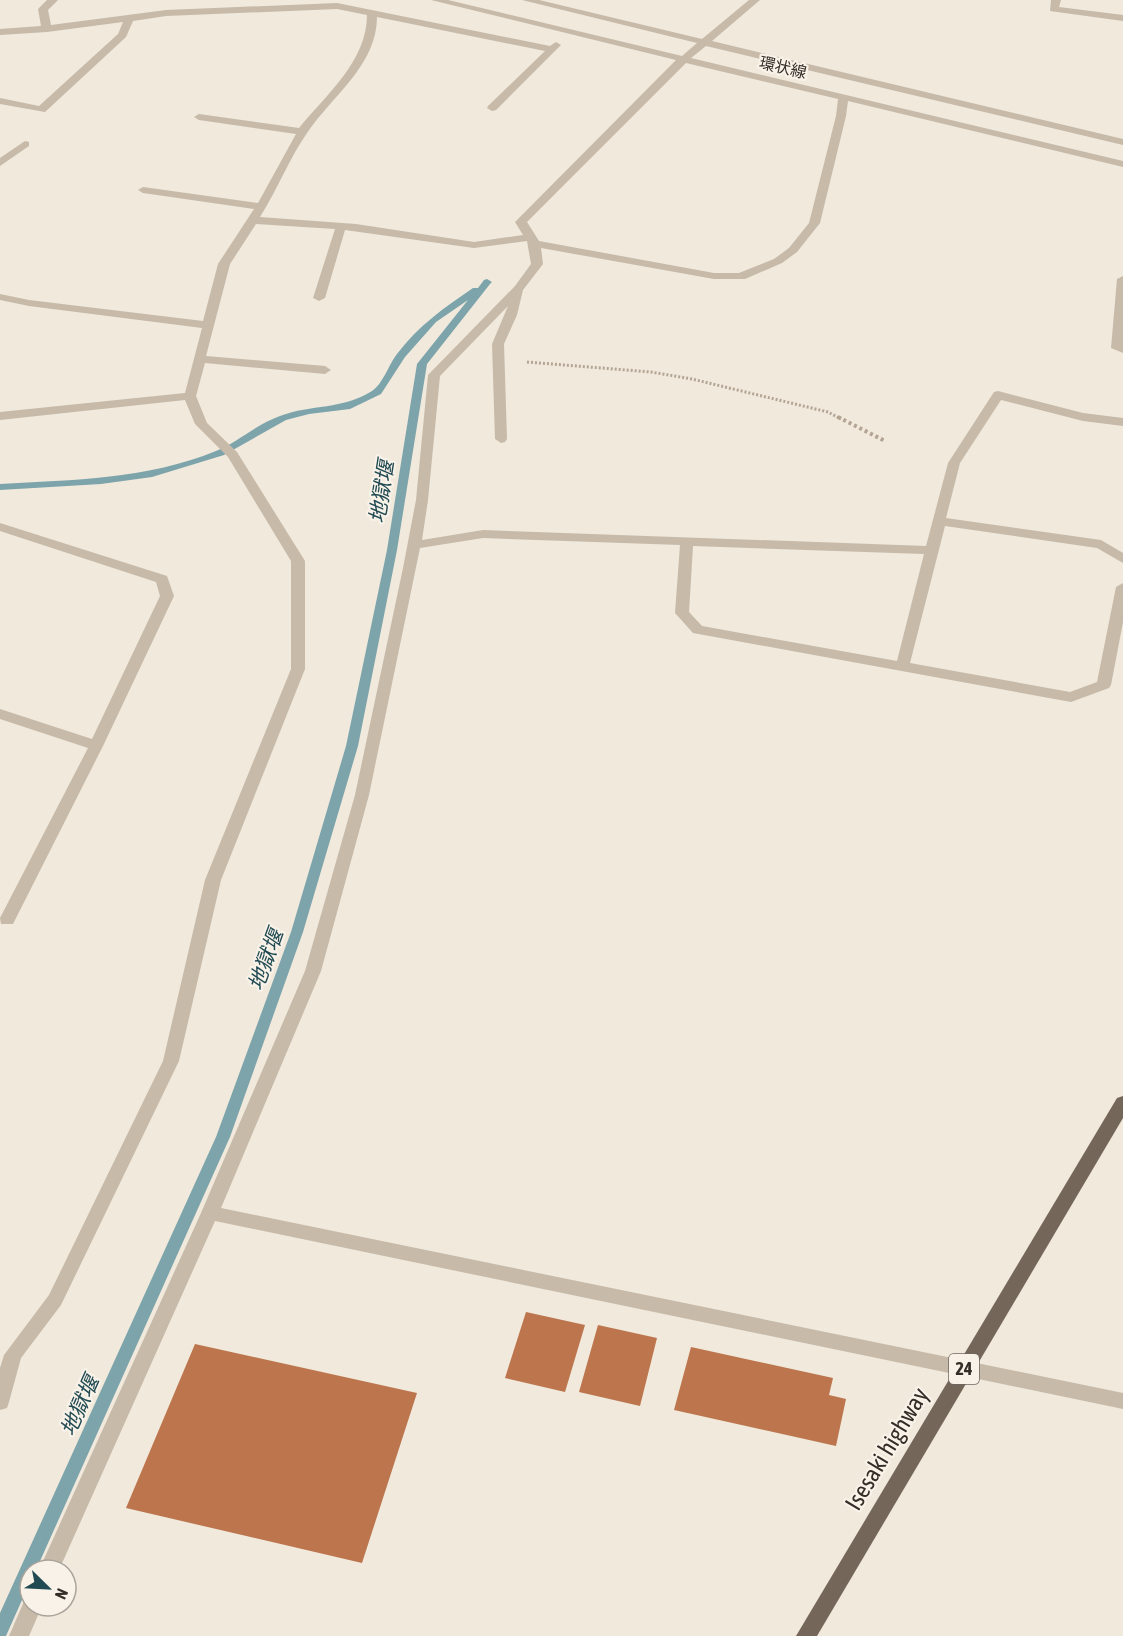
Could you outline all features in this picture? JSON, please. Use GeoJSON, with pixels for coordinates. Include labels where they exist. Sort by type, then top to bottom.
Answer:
{"type":"FeatureCollection","features":[{"type":"Feature","properties":{"kind":"main road","name":"Isesaki highway"},"geometry":{"type":"LineString","coordinates":[[806,1636],[1123,1103]]}},
{"type":"Feature","properties":{"kind":"street"},"geometry":{"type":"LineString","coordinates":[[46,29],[43,9],[53,0]]}},
{"type":"Feature","properties":{"kind":"street","name":"環状線"},"geometry":{"type":"LineString","coordinates":[[435,0],[1123,164]]}},
{"type":"Feature","properties":{"kind":"street","name":"環状線"},"geometry":{"type":"LineString","coordinates":[[527,0],[1122,140]]}},
{"type":"Feature","properties":{"kind":"street"},"geometry":{"type":"LineString","coordinates":[[54,1558],[210,1213],[313,970],[362,795],[422,500],[434,375],[519,288],[537,264],[533,240],[521,222],[683,59],[755,0]]}},
{"type":"Feature","properties":{"kind":"street"},"geometry":{"type":"LineString","coordinates":[[1056,0],[1053,9],[1123,18]]}},
{"type":"Feature","properties":{"kind":"street"},"geometry":{"type":"LineString","coordinates":[[0,32],[46,29],[206,10],[347,3],[372,12],[551,50]]}},
{"type":"Feature","properties":{"kind":"street"},"geometry":{"type":"LineString","coordinates":[[0,1402],[13,1355],[56,1300],[171,1061],[213,880],[298,669],[298,561],[233,455],[201,424],[190,396],[224,264],[261,207],[302,132],[362,58],[372,29],[372,12]]}},
{"type":"Feature","properties":{"kind":"street"},"geometry":{"type":"LineString","coordinates":[[0,101],[41,110],[122,35],[129,19]]}},
{"type":"Feature","properties":{"kind":"street"},"geometry":{"type":"LineString","coordinates":[[492,108],[569,33]]}},
{"type":"Feature","properties":{"kind":"street"},"geometry":{"type":"LineString","coordinates":[[252,220],[341,226],[474,245],[533,240],[714,276],[741,277],[778,261],[793,249],[814,223],[841,116],[843,96]]}},
{"type":"Feature","properties":{"kind":"street"},"geometry":{"type":"LineString","coordinates":[[200,117],[302,132]]}},
{"type":"Feature","properties":{"kind":"street"},"geometry":{"type":"LineString","coordinates":[[0,163],[25,144]]}},
{"type":"Feature","properties":{"kind":"street"},"geometry":{"type":"LineString","coordinates":[[143,190],[261,207]]}},
{"type":"Feature","properties":{"kind":"street"},"geometry":{"type":"LineString","coordinates":[[319,298],[341,226]]}},
{"type":"Feature","properties":{"kind":"street"},"geometry":{"type":"LineString","coordinates":[[1123,279],[1117,348],[1123,349]]}},
{"type":"Feature","properties":{"kind":"street"},"geometry":{"type":"LineString","coordinates":[[501,439],[498,344],[511,315],[519,288]]}},
{"type":"Feature","properties":{"kind":"street"},"geometry":{"type":"LineString","coordinates":[[0,297],[28,303],[209,325]]}},
{"type":"Feature","properties":{"kind":"street"},"geometry":{"type":"LineString","coordinates":[[200,359],[325,370]]}},
{"type":"Feature","properties":{"kind":"street"},"geometry":{"type":"LineString","coordinates":[[902,667],[954,463],[998,395],[1083,417],[1123,422]]}},
{"type":"Feature","properties":{"kind":"street"},"geometry":{"type":"LineString","coordinates":[[0,416],[190,396]]}},
{"type":"Feature","properties":{"kind":"street"},"geometry":{"type":"LineString","coordinates":[[939,521],[1101,544],[1123,559]]}},
{"type":"Feature","properties":{"kind":"street"},"geometry":{"type":"LineString","coordinates":[[0,527],[162,579],[167,596],[96,746],[8,920]]}},
{"type":"Feature","properties":{"kind":"street"},"geometry":{"type":"LineString","coordinates":[[413,544],[483,534],[932,550]]}},
{"type":"Feature","properties":{"kind":"street"},"geometry":{"type":"LineString","coordinates":[[687,541],[682,613],[698,630],[1071,698],[1104,685],[1118,640],[1123,587]]}},
{"type":"Feature","properties":{"kind":"street"},"geometry":{"type":"LineString","coordinates":[[0,714],[96,746]]}},
{"type":"Feature","properties":{"kind":"street"},"geometry":{"type":"LineString","coordinates":[[210,1213],[1123,1401]]}},
{"type":"Feature","properties":{"kind":"street"},"geometry":{"type":"LineString","coordinates":[[19,1636],[27,1618]]}},
{"type":"Feature","properties":{"kind":"path"},"geometry":{"type":"LineString","coordinates":[[499,361],[561,363],[651,372],[692,379],[828,412],[885,441]]}},
{"type":"Feature","properties":{"kind":"building"},"geometry":{"type":"Polygon","coordinates":[[[526,1312],[585,1325],[565,1392],[505,1378],[526,1312]]]}},
{"type":"Feature","properties":{"kind":"building"},"geometry":{"type":"Polygon","coordinates":[[[598,1325],[657,1338],[640,1406],[579,1392],[598,1325]]]}},
{"type":"Feature","properties":{"kind":"building"},"geometry":{"type":"Polygon","coordinates":[[[195,1344],[417,1393],[362,1563],[126,1508],[195,1344]]]}},
{"type":"Feature","properties":{"kind":"building"},"geometry":{"type":"Polygon","coordinates":[[[691,1347],[833,1378],[829,1395],[846,1399],[836,1446],[674,1410],[691,1347]]]}},
{"type":"Feature","properties":{"kind":"waterway","name":"地獄堰"},"geometry":{"type":"LineString","coordinates":[[0,1631],[223,1137],[297,932],[352,746],[392,550],[422,364],[487,282]]}},
{"type":"Feature","properties":{"kind":"waterway"},"geometry":{"type":"LineString","coordinates":[[0,487],[101,481],[152,474],[220,453],[282,418],[309,411],[347,407],[378,392],[401,355],[433,320],[476,290]]}}]}
